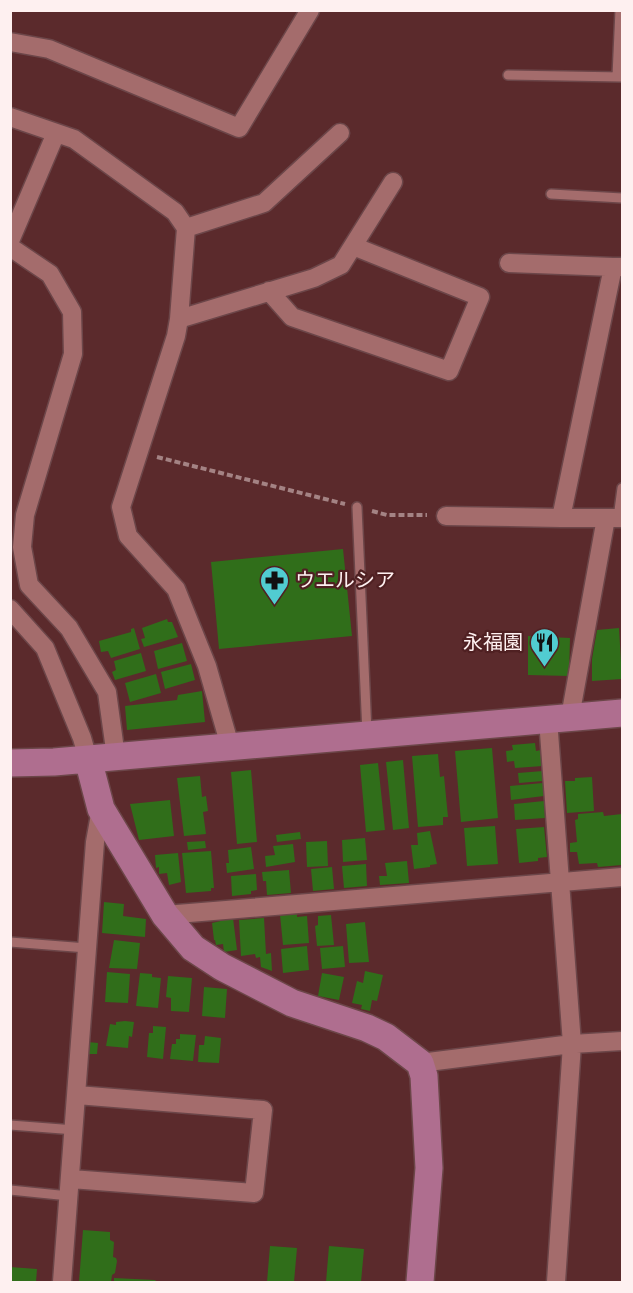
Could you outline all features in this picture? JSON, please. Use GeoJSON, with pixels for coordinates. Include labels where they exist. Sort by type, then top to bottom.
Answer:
{"type":"FeatureCollection","features":[{"type":"Feature","properties":{"kind":"street"},"geometry":{"type":"LineString","coordinates":[[10,42],[49,49],[238,128],[310,10]]}},
{"type":"Feature","properties":{"kind":"street"},"geometry":{"type":"LineString","coordinates":[[10,117],[74,139],[175,212],[186,228],[176,336],[121,507],[129,536],[176,589],[207,666],[230,746]]}},
{"type":"Feature","properties":{"kind":"street"},"geometry":{"type":"LineString","coordinates":[[10,241],[56,133]]}},
{"type":"Feature","properties":{"kind":"street"},"geometry":{"type":"LineString","coordinates":[[186,228],[264,203],[340,133]]}},
{"type":"Feature","properties":{"kind":"street"},"geometry":{"type":"LineString","coordinates":[[179,319],[314,278],[341,265],[393,182]]}},
{"type":"Feature","properties":{"kind":"street"},"geometry":{"type":"LineString","coordinates":[[269,291],[292,317],[449,371],[480,297],[353,246]]}},
{"type":"Feature","properties":{"kind":"street"},"geometry":{"type":"LineString","coordinates":[[10,247],[50,274],[72,312],[73,354],[25,515],[22,547],[27,576],[29,585],[69,627],[107,692],[116,757]]}},
{"type":"Feature","properties":{"kind":"street"},"geometry":{"type":"LineString","coordinates":[[509,263],[618,267],[561,518]]}},
{"type":"Feature","properties":{"kind":"street"},"geometry":{"type":"LineString","coordinates":[[446,516],[615,518],[559,718],[562,882],[572,1044],[556,1282]]}},
{"type":"Feature","properties":{"kind":"street"},"geometry":{"type":"LineString","coordinates":[[13,615],[45,648],[82,738],[100,808],[165,915],[193,948],[222,967],[292,1003],[367,1028],[386,1037],[420,1063],[424,1076],[429,1168],[420,1282]]}},
{"type":"Feature","properties":{"kind":"street"},"geometry":{"type":"LineString","coordinates":[[10,762],[116,757],[622,713]]}},
{"type":"Feature","properties":{"kind":"street"},"geometry":{"type":"LineString","coordinates":[[62,1282],[95,842],[100,808]]}},
{"type":"Feature","properties":{"kind":"street"},"geometry":{"type":"LineString","coordinates":[[165,915],[622,877]]}},
{"type":"Feature","properties":{"kind":"street"},"geometry":{"type":"LineString","coordinates":[[420,1063],[572,1044],[622,1041]]}},
{"type":"Feature","properties":{"kind":"street"},"geometry":{"type":"LineString","coordinates":[[70,1188],[254,1193],[263,1110],[77,1095]]}},
{"type":"Feature","properties":{"kind":"lane"},"geometry":{"type":"LineString","coordinates":[[507,75],[620,76],[620,10]]}},
{"type":"Feature","properties":{"kind":"lane"},"geometry":{"type":"LineString","coordinates":[[551,194],[622,198]]}},
{"type":"Feature","properties":{"kind":"lane"},"geometry":{"type":"LineString","coordinates":[[615,518],[622,488]]}},
{"type":"Feature","properties":{"kind":"lane"},"geometry":{"type":"LineString","coordinates":[[357,507],[367,735]]}},
{"type":"Feature","properties":{"kind":"lane"},"geometry":{"type":"LineString","coordinates":[[10,942],[87,948]]}},
{"type":"Feature","properties":{"kind":"lane"},"geometry":{"type":"LineString","coordinates":[[10,1125],[75,1130]]}},
{"type":"Feature","properties":{"kind":"lane"},"geometry":{"type":"LineString","coordinates":[[10,1190],[70,1188]]}},
{"type":"Feature","properties":{"kind":"path"},"geometry":{"type":"LineString","coordinates":[[139,452],[387,515],[446,516]]}},
{"type":"Feature","properties":{"kind":"building"},"geometry":{"type":"Polygon","coordinates":[[[343,549],[352,636],[219,649],[211,562],[343,549]]]}},
{"type":"Feature","properties":{"kind":"building"},"geometry":{"type":"Polygon","coordinates":[[[167,619],[168,622],[172,622],[178,637],[144,647],[141,639],[145,638],[142,628],[167,619]]]}},
{"type":"Feature","properties":{"kind":"building"},"geometry":{"type":"Polygon","coordinates":[[[134,628],[140,649],[111,658],[108,651],[101,652],[99,641],[131,632],[134,628]]]}},
{"type":"Feature","properties":{"kind":"building"},"geometry":{"type":"Polygon","coordinates":[[[619,628],[622,679],[592,681],[592,659],[597,630],[619,628]]]}},
{"type":"Feature","properties":{"kind":"building"},"geometry":{"type":"Polygon","coordinates":[[[528,636],[570,638],[569,676],[528,675],[528,636]]]}},
{"type":"Feature","properties":{"kind":"building"},"geometry":{"type":"Polygon","coordinates":[[[182,643],[187,661],[158,669],[154,651],[182,643]]]}},
{"type":"Feature","properties":{"kind":"building"},"geometry":{"type":"Polygon","coordinates":[[[141,653],[146,671],[115,680],[112,672],[116,670],[114,661],[141,653]]]}},
{"type":"Feature","properties":{"kind":"building"},"geometry":{"type":"Polygon","coordinates":[[[191,664],[195,680],[165,689],[161,672],[191,664]]]}},
{"type":"Feature","properties":{"kind":"building"},"geometry":{"type":"Polygon","coordinates":[[[156,674],[161,693],[130,702],[125,683],[156,674]]]}},
{"type":"Feature","properties":{"kind":"building"},"geometry":{"type":"Polygon","coordinates":[[[202,691],[205,722],[127,730],[125,706],[177,700],[178,695],[202,691]]]}},
{"type":"Feature","properties":{"kind":"building"},"geometry":{"type":"Polygon","coordinates":[[[535,743],[536,751],[541,750],[543,766],[515,768],[514,761],[507,762],[506,751],[513,750],[512,745],[535,743]]]}},
{"type":"Feature","properties":{"kind":"building"},"geometry":{"type":"Polygon","coordinates":[[[492,748],[498,818],[461,822],[455,751],[492,748]]]}},
{"type":"Feature","properties":{"kind":"building"},"geometry":{"type":"Polygon","coordinates":[[[438,754],[440,777],[444,776],[448,817],[443,817],[443,825],[418,827],[412,756],[438,754]]]}},
{"type":"Feature","properties":{"kind":"building"},"geometry":{"type":"Polygon","coordinates":[[[403,760],[409,828],[393,830],[386,762],[403,760]]]}},
{"type":"Feature","properties":{"kind":"building"},"geometry":{"type":"Polygon","coordinates":[[[378,763],[385,830],[366,832],[360,765],[378,763]]]}},
{"type":"Feature","properties":{"kind":"building"},"geometry":{"type":"Polygon","coordinates":[[[251,770],[257,842],[237,844],[231,772],[251,770]]]}},
{"type":"Feature","properties":{"kind":"building"},"geometry":{"type":"Polygon","coordinates":[[[543,771],[543,781],[519,783],[518,773],[543,771]]]}},
{"type":"Feature","properties":{"kind":"building"},"geometry":{"type":"Polygon","coordinates":[[[200,776],[202,797],[206,796],[208,811],[203,812],[206,834],[184,836],[177,778],[200,776]]]}},
{"type":"Feature","properties":{"kind":"building"},"geometry":{"type":"Polygon","coordinates":[[[592,777],[594,811],[567,813],[565,781],[592,777]]]}},
{"type":"Feature","properties":{"kind":"building"},"geometry":{"type":"Polygon","coordinates":[[[543,783],[544,796],[511,800],[510,786],[543,783]]]}},
{"type":"Feature","properties":{"kind":"building"},"geometry":{"type":"Polygon","coordinates":[[[170,800],[174,836],[139,840],[130,804],[170,800]]]}},
{"type":"Feature","properties":{"kind":"building"},"geometry":{"type":"Polygon","coordinates":[[[544,801],[545,818],[515,820],[514,804],[544,801]]]}},
{"type":"Feature","properties":{"kind":"building"},"geometry":{"type":"Polygon","coordinates":[[[603,812],[604,816],[622,814],[622,865],[598,867],[597,863],[579,864],[577,852],[570,852],[570,843],[577,842],[575,820],[578,819],[578,814],[603,812]]]}},
{"type":"Feature","properties":{"kind":"building"},"geometry":{"type":"Polygon","coordinates":[[[495,826],[498,864],[467,866],[464,828],[495,826]]]}},
{"type":"Feature","properties":{"kind":"building"},"geometry":{"type":"Polygon","coordinates":[[[544,827],[547,857],[538,858],[538,861],[519,863],[516,829],[544,827]]]}},
{"type":"Feature","properties":{"kind":"building"},"geometry":{"type":"Polygon","coordinates":[[[430,831],[437,864],[414,869],[411,845],[418,845],[417,833],[430,831]]]}},
{"type":"Feature","properties":{"kind":"building"},"geometry":{"type":"Polygon","coordinates":[[[300,832],[301,839],[277,842],[276,835],[300,832]]]}},
{"type":"Feature","properties":{"kind":"building"},"geometry":{"type":"Polygon","coordinates":[[[365,838],[367,860],[343,862],[342,840],[365,838]]]}},
{"type":"Feature","properties":{"kind":"building"},"geometry":{"type":"Polygon","coordinates":[[[205,841],[206,848],[188,850],[187,842],[205,841]]]}},
{"type":"Feature","properties":{"kind":"building"},"geometry":{"type":"Polygon","coordinates":[[[327,841],[328,866],[307,867],[306,842],[327,841]]]}},
{"type":"Feature","properties":{"kind":"building"},"geometry":{"type":"Polygon","coordinates":[[[293,844],[295,862],[266,867],[265,856],[275,855],[273,846],[293,844]]]}},
{"type":"Feature","properties":{"kind":"building"},"geometry":{"type":"Polygon","coordinates":[[[251,847],[254,869],[227,873],[228,850],[251,847]]]}},
{"type":"Feature","properties":{"kind":"building"},"geometry":{"type":"Polygon","coordinates":[[[211,851],[214,888],[211,888],[211,891],[186,893],[182,853],[211,851]]]}},
{"type":"Feature","properties":{"kind":"building"},"geometry":{"type":"Polygon","coordinates":[[[178,853],[181,882],[169,885],[167,873],[159,874],[159,867],[156,868],[155,855],[178,853]]]}},
{"type":"Feature","properties":{"kind":"building"},"geometry":{"type":"Polygon","coordinates":[[[407,861],[409,883],[380,885],[379,876],[387,876],[385,863],[407,861]]]}},
{"type":"Feature","properties":{"kind":"building"},"geometry":{"type":"Polygon","coordinates":[[[366,864],[367,886],[344,888],[342,866],[366,864]]]}},
{"type":"Feature","properties":{"kind":"building"},"geometry":{"type":"Polygon","coordinates":[[[332,867],[334,889],[313,891],[311,869],[332,867]]]}},
{"type":"Feature","properties":{"kind":"building"},"geometry":{"type":"Polygon","coordinates":[[[289,870],[291,893],[267,895],[266,881],[263,881],[262,872],[289,870]]]}},
{"type":"Feature","properties":{"kind":"building"},"geometry":{"type":"Polygon","coordinates":[[[256,874],[257,890],[251,891],[251,894],[232,896],[231,876],[256,874]]]}},
{"type":"Feature","properties":{"kind":"building"},"geometry":{"type":"Polygon","coordinates":[[[104,902],[124,904],[123,916],[146,919],[145,937],[102,933],[104,902]]]}},
{"type":"Feature","properties":{"kind":"building"},"geometry":{"type":"Polygon","coordinates":[[[297,914],[297,917],[307,916],[309,943],[283,945],[280,915],[297,914]]]}},
{"type":"Feature","properties":{"kind":"building"},"geometry":{"type":"Polygon","coordinates":[[[331,915],[334,945],[317,946],[315,926],[318,925],[318,916],[331,915]]]}},
{"type":"Feature","properties":{"kind":"building"},"geometry":{"type":"Polygon","coordinates":[[[233,918],[237,950],[224,952],[223,944],[216,945],[212,923],[233,918]]]}},
{"type":"Feature","properties":{"kind":"building"},"geometry":{"type":"Polygon","coordinates":[[[264,918],[266,954],[271,953],[272,971],[261,967],[260,957],[256,958],[255,954],[241,956],[239,920],[264,918]]]}},
{"type":"Feature","properties":{"kind":"building"},"geometry":{"type":"Polygon","coordinates":[[[365,922],[369,962],[349,963],[346,924],[365,922]]]}},
{"type":"Feature","properties":{"kind":"building"},"geometry":{"type":"Polygon","coordinates":[[[114,940],[140,943],[137,969],[109,968],[114,940]]]}},
{"type":"Feature","properties":{"kind":"building"},"geometry":{"type":"Polygon","coordinates":[[[307,946],[309,970],[283,973],[281,949],[307,946]]]}},
{"type":"Feature","properties":{"kind":"building"},"geometry":{"type":"Polygon","coordinates":[[[343,946],[345,967],[322,969],[320,948],[343,946]]]}},
{"type":"Feature","properties":{"kind":"building"},"geometry":{"type":"Polygon","coordinates":[[[365,971],[383,975],[377,1001],[372,1000],[370,1011],[361,1009],[362,1005],[352,1003],[357,981],[363,983],[365,971]]]}},
{"type":"Feature","properties":{"kind":"building"},"geometry":{"type":"Polygon","coordinates":[[[107,972],[130,974],[128,1003],[105,1002],[107,972]]]}},
{"type":"Feature","properties":{"kind":"building"},"geometry":{"type":"Polygon","coordinates":[[[140,973],[152,974],[152,977],[161,978],[158,1008],[136,1006],[140,973]]]}},
{"type":"Feature","properties":{"kind":"building"},"geometry":{"type":"Polygon","coordinates":[[[322,973],[344,977],[339,1000],[318,996],[322,973]]]}},
{"type":"Feature","properties":{"kind":"building"},"geometry":{"type":"Polygon","coordinates":[[[168,976],[192,978],[189,1012],[171,1011],[171,998],[166,997],[168,976]]]}},
{"type":"Feature","properties":{"kind":"building"},"geometry":{"type":"Polygon","coordinates":[[[204,987],[227,989],[225,1018],[202,1016],[204,987]]]}},
{"type":"Feature","properties":{"kind":"building"},"geometry":{"type":"Polygon","coordinates":[[[116,1022],[134,1022],[128,1048],[106,1046],[110,1024],[116,1025],[116,1022]]]}},
{"type":"Feature","properties":{"kind":"building"},"geometry":{"type":"Polygon","coordinates":[[[153,1026],[166,1027],[163,1059],[147,1057],[149,1033],[153,1033],[153,1026]]]}},
{"type":"Feature","properties":{"kind":"building"},"geometry":{"type":"Polygon","coordinates":[[[180,1034],[196,1035],[193,1061],[170,1059],[172,1044],[176,1044],[176,1039],[180,1039],[180,1034]]]}},
{"type":"Feature","properties":{"kind":"building"},"geometry":{"type":"Polygon","coordinates":[[[205,1036],[221,1038],[219,1063],[198,1062],[199,1045],[204,1045],[205,1036]]]}},
{"type":"Feature","properties":{"kind":"building"},"geometry":{"type":"Polygon","coordinates":[[[88,1042],[98,1043],[97,1054],[88,1054],[88,1042]]]}},
{"type":"Feature","properties":{"kind":"building"},"geometry":{"type":"Polygon","coordinates":[[[83,1230],[110,1232],[110,1240],[114,1242],[113,1257],[117,1261],[111,1282],[79,1282],[83,1230]]]}},
{"type":"Feature","properties":{"kind":"building"},"geometry":{"type":"Polygon","coordinates":[[[270,1246],[297,1248],[294,1282],[267,1282],[270,1246]]]}},
{"type":"Feature","properties":{"kind":"building"},"geometry":{"type":"Polygon","coordinates":[[[329,1246],[364,1249],[361,1282],[326,1282],[329,1246]]]}},
{"type":"Feature","properties":{"kind":"building"},"geometry":{"type":"Polygon","coordinates":[[[10,1267],[37,1269],[36,1282],[10,1282],[10,1267]]]}},
{"type":"Feature","properties":{"kind":"building"},"geometry":{"type":"Polygon","coordinates":[[[114,1278],[155,1280],[157,1282],[114,1282],[114,1278]]]}},
{"type":"Feature","properties":{"kind":"place","name":"ウエルシア"},"geometry":{"type":"Point","coordinates":[274,606]}},
{"type":"Feature","properties":{"kind":"place","name":"永福園"},"geometry":{"type":"Point","coordinates":[544,668]}}]}
